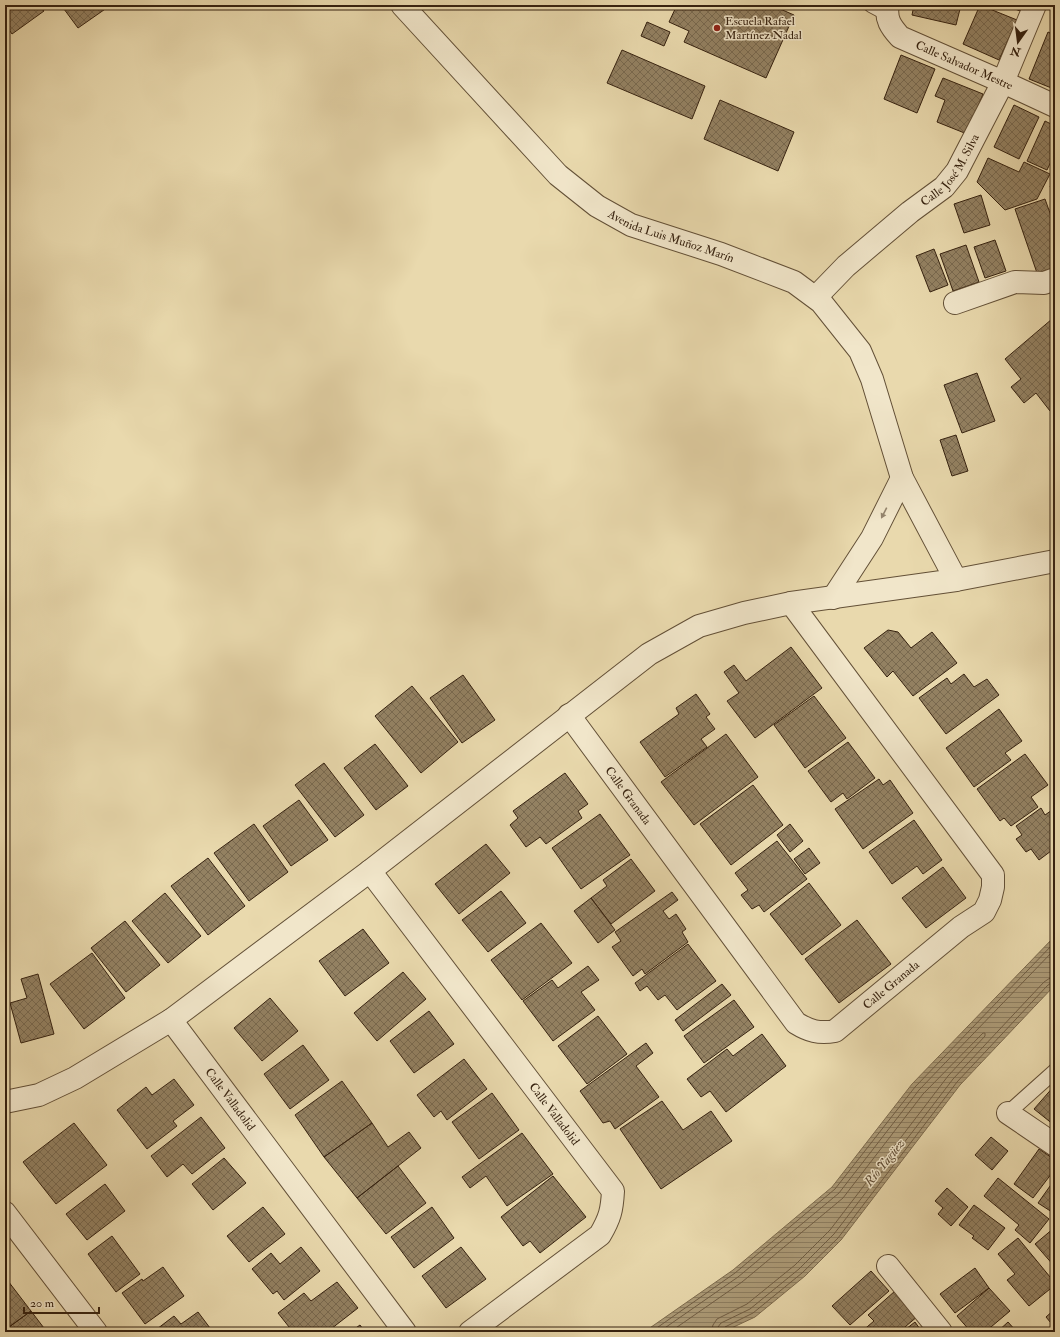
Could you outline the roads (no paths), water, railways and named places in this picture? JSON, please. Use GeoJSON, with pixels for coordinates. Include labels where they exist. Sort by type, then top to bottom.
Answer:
{"type":"FeatureCollection","features":[{"type":"Feature","properties":{"kind":"street","name":"Avenida Luis Muñoz Marín"},"geometry":{"type":"LineString","coordinates":[[402,5],[558,175],[597,206],[631,225],[721,254],[794,282],[816,297],[860,351],[872,379],[902,478],[956,580]]}},
{"type":"Feature","properties":{"kind":"street","name":"Calle José M. Silva"},"geometry":{"type":"LineString","coordinates":[[816,297],[846,266],[904,217],[944,187],[957,171],[1003,82],[1035,5]]}},
{"type":"Feature","properties":{"kind":"street","name":"Calle Salvador Mestre"},"geometry":{"type":"LineString","coordinates":[[882,8],[890,26],[900,37],[1055,106]]}},
{"type":"Feature","properties":{"kind":"street"},"geometry":{"type":"LineString","coordinates":[[955,303],[1016,282],[1044,283],[1055,279]]}},
{"type":"Feature","properties":{"kind":"street"},"geometry":{"type":"LineString","coordinates":[[833,598],[872,538],[902,478]]}},
{"type":"Feature","properties":{"kind":"street"},"geometry":{"type":"LineString","coordinates":[[5,1102],[39,1095],[75,1078],[171,1020],[370,871],[649,654],[699,626],[744,612],[791,603],[956,580],[1055,561]]}},
{"type":"Feature","properties":{"kind":"street","name":"Calle Granada"},"geometry":{"type":"LineString","coordinates":[[569,715],[796,1023],[808,1030],[825,1033],[835,1031],[961,927],[984,912],[990,900],[993,887],[993,875],[791,603]]}},
{"type":"Feature","properties":{"kind":"street","name":"Calle Valladolid"},"geometry":{"type":"LineString","coordinates":[[370,871],[613,1191],[609,1220],[600,1235],[470,1332]]}},
{"type":"Feature","properties":{"kind":"street","name":"Calle Valladolid"},"geometry":{"type":"LineString","coordinates":[[171,1020],[405,1332]]}},
{"type":"Feature","properties":{"kind":"street"},"geometry":{"type":"LineString","coordinates":[[1008,1113],[1055,1146]]}},
{"type":"Feature","properties":{"kind":"street"},"geometry":{"type":"LineString","coordinates":[[5,1213],[96,1332]]}},
{"type":"Feature","properties":{"kind":"street"},"geometry":{"type":"LineString","coordinates":[[888,1266],[941,1332]]}},
{"type":"Feature","properties":{"kind":"lane"},"geometry":{"type":"LineString","coordinates":[[1008,1113],[1055,1071]]}},
{"type":"Feature","properties":{"kind":"water","name":"Río Yagüez"},"geometry":{"type":"Polygon","coordinates":[[[1055,936],[1055,985],[960,1085],[841,1240],[805,1276],[755,1317],[723,1332],[644,1332],[733,1270],[832,1187],[912,1084],[1055,936]]]}},
{"type":"Feature","properties":{"kind":"place","name":"Escuela Rafael Martínez Nadal"},"geometry":{"type":"Point","coordinates":[717,28]}}]}
